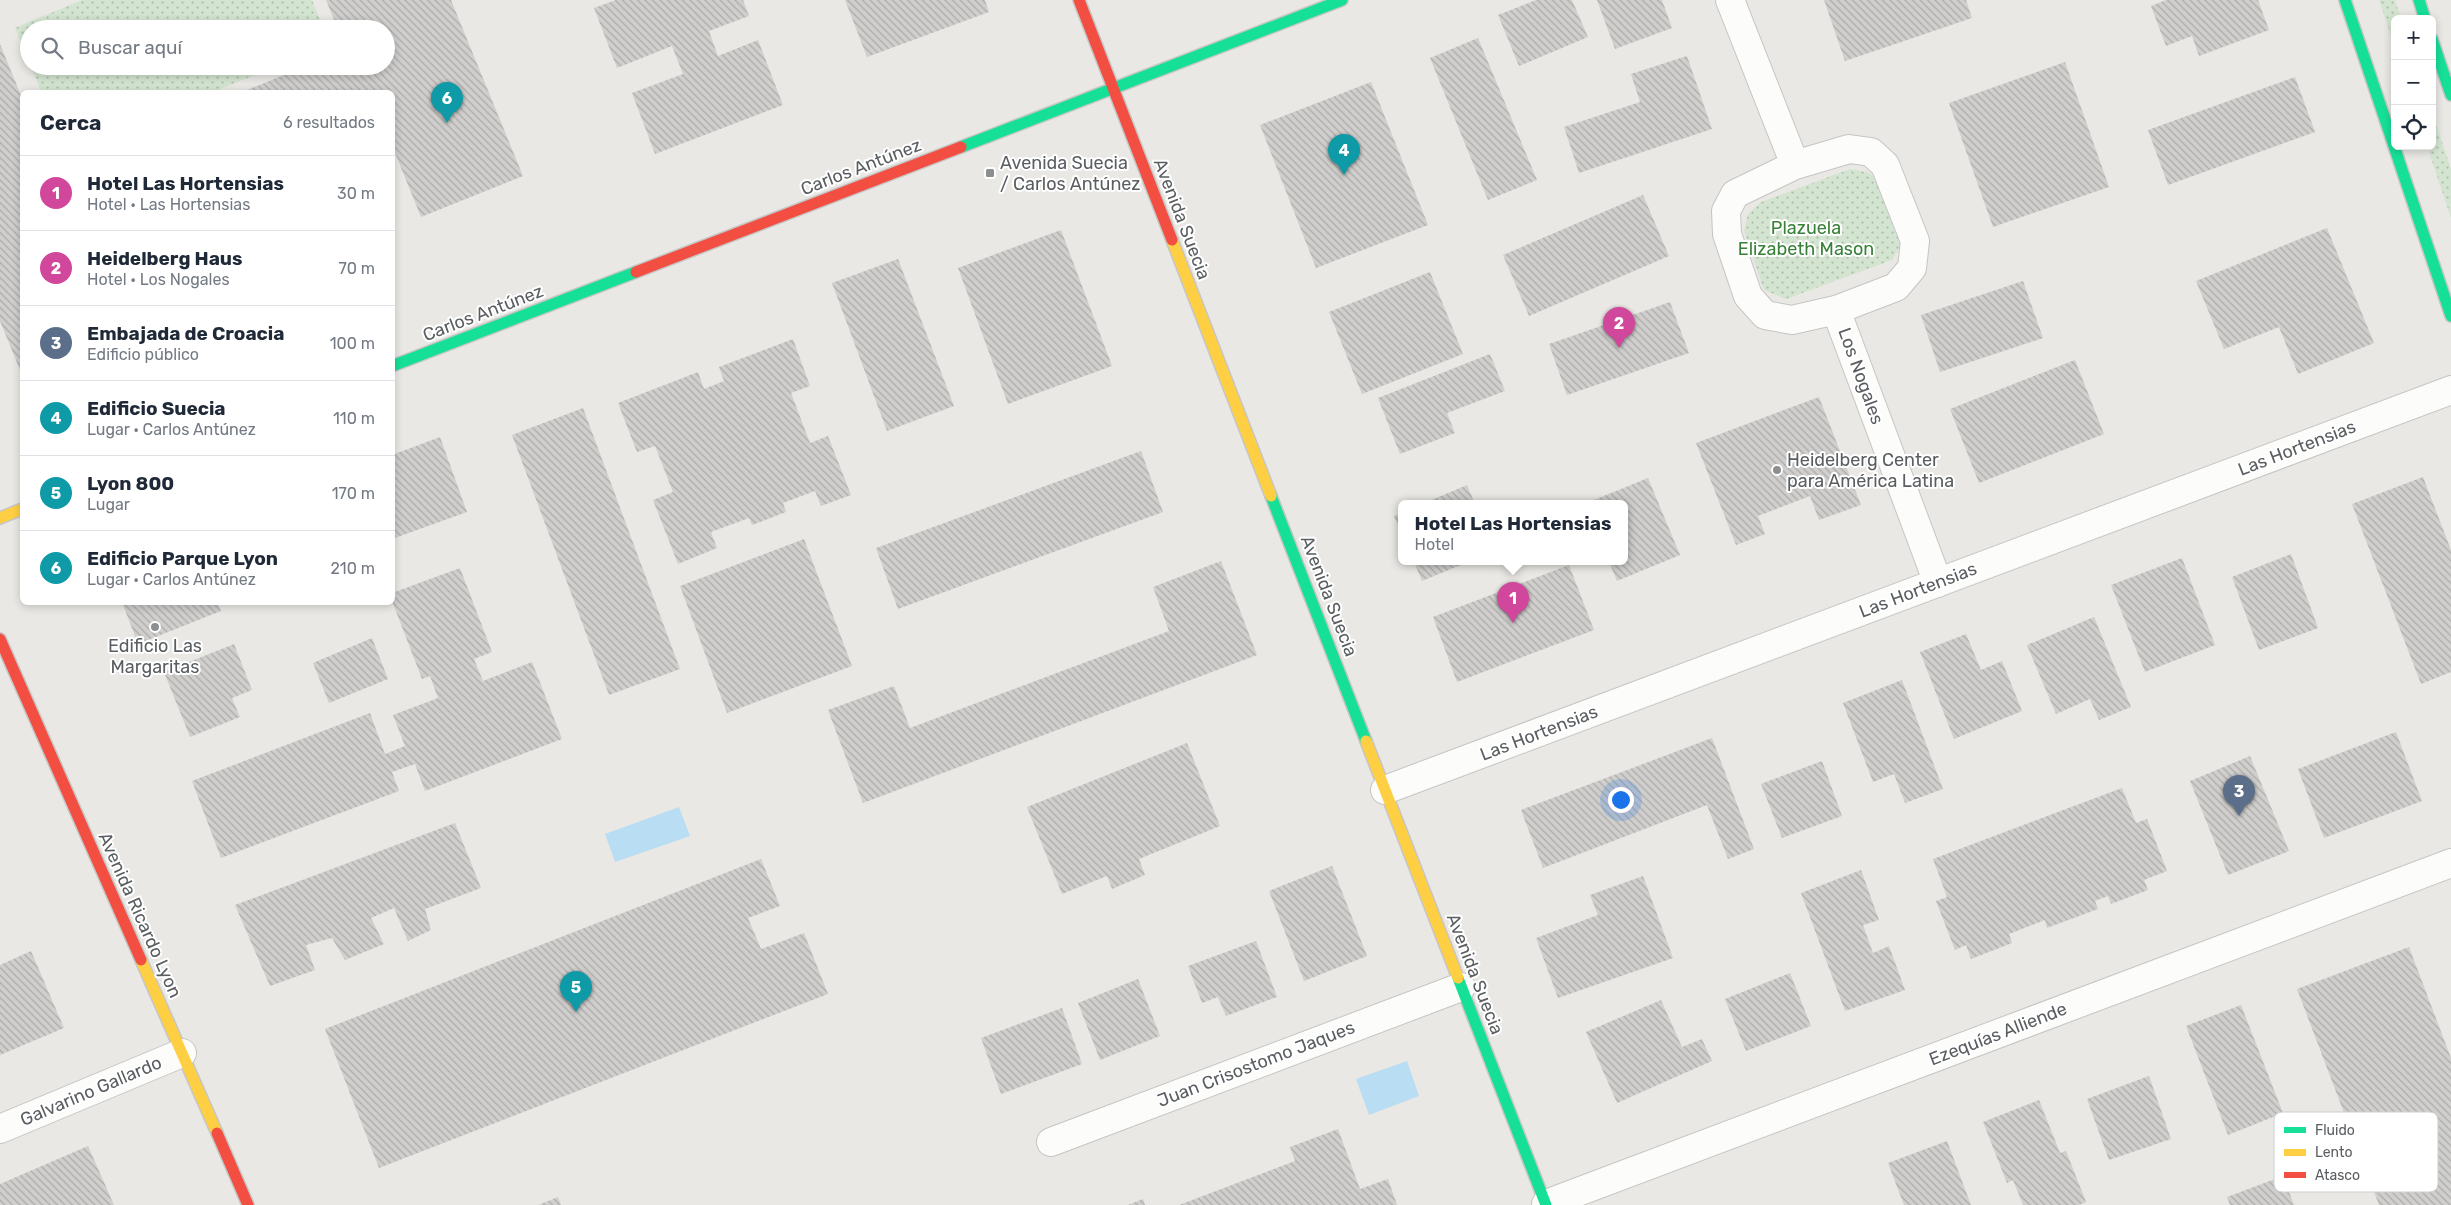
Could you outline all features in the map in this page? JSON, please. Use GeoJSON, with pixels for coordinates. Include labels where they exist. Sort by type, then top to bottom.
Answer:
{"type":"FeatureCollection","features":[{"type":"Feature","properties":{"kind":"street","name":"Avenida Suecia"},"geometry":{"type":"LineString","coordinates":[[1079,0],[1546,1205]]}},
{"type":"Feature","properties":{"kind":"street","name":"Carlos Antúnez"},"geometry":{"type":"LineString","coordinates":[[395,365],[1342,0]]}},
{"type":"Feature","properties":{"kind":"street"},"geometry":{"type":"LineString","coordinates":[[1730,0],[1794,165]]}},
{"type":"Feature","properties":{"kind":"street"},"geometry":{"type":"LineString","coordinates":[[2345,0],[2451,316]]}},
{"type":"Feature","properties":{"kind":"street"},"geometry":{"type":"LineString","coordinates":[[2419,0],[2425,15]]}},
{"type":"Feature","properties":{"kind":"street"},"geometry":{"type":"LineString","coordinates":[[2436,51],[2451,95]]}},
{"type":"Feature","properties":{"kind":"street","name":"Los Nogales"},"geometry":{"type":"LineString","coordinates":[[1849,149],[1871,152],[1885,165],[1915,241],[1912,268],[1896,286],[1836,310],[1792,320],[1765,315],[1748,296],[1726,234],[1726,211],[1735,194],[1794,165],[1849,149]]}},
{"type":"Feature","properties":{"kind":"street","name":"Los Nogales"},"geometry":{"type":"LineString","coordinates":[[1836,310],[1938,583]]}},
{"type":"Feature","properties":{"kind":"street","name":"Las Hortensias"},"geometry":{"type":"LineString","coordinates":[[1385,790],[2451,390]]}},
{"type":"Feature","properties":{"kind":"street"},"geometry":{"type":"LineString","coordinates":[[0,518],[20,510]]}},
{"type":"Feature","properties":{"kind":"street","name":"Avenida Ricardo Lyon"},"geometry":{"type":"LineString","coordinates":[[0,639],[248,1205]]}},
{"type":"Feature","properties":{"kind":"street","name":"Ezequías Alliende"},"geometry":{"type":"LineString","coordinates":[[1546,1205],[2451,863]]}},
{"type":"Feature","properties":{"kind":"street","name":"Juan Crisostomo Jaques"},"geometry":{"type":"LineString","coordinates":[[1051,1142],[1461,987]]}},
{"type":"Feature","properties":{"kind":"street","name":"Galvarino Gallardo"},"geometry":{"type":"LineString","coordinates":[[0,1129],[182,1053]]}},
{"type":"Feature","properties":{"kind":"green space"},"geometry":{"type":"Polygon","coordinates":[[[82,0],[312,0],[320,20],[34,20],[82,0]]]}},
{"type":"Feature","properties":{"kind":"green space"},"geometry":{"type":"Polygon","coordinates":[[[2379,0],[2395,0],[2400,15],[2391,15],[2391,36],[2379,0]]]}},
{"type":"Feature","properties":{"kind":"green space"},"geometry":{"type":"Polygon","coordinates":[[[20,26],[20,40],[15,28],[20,26]]]}},
{"type":"Feature","properties":{"kind":"green space"},"geometry":{"type":"Polygon","coordinates":[[[34,75],[255,75],[218,90],[40,90],[34,75]]]}},
{"type":"Feature","properties":{"kind":"green space"},"geometry":{"type":"Polygon","coordinates":[[[2436,124],[2451,169],[2451,218],[2428,150],[2436,150],[2436,124]]]}},
{"type":"Feature","properties":{"kind":"green space","name":"Plazuela Elizabeth Mason"},"geometry":{"type":"Polygon","coordinates":[[[1850,169],[1867,172],[1880,180],[1903,241],[1892,260],[1786,299],[1764,290],[1744,231],[1748,214],[1761,202],[1850,169]]]}},
{"type":"Feature","properties":{"kind":"water"},"geometry":{"type":"Polygon","coordinates":[[[679,807],[690,836],[615,862],[605,834],[679,807]]]}},
{"type":"Feature","properties":{"kind":"water"},"geometry":{"type":"Polygon","coordinates":[[[1407,1061],[1419,1096],[1369,1115],[1356,1079],[1407,1061]]]}},
{"type":"Feature","properties":{"kind":"building"},"geometry":{"type":"Polygon","coordinates":[[[326,0],[451,0],[523,176],[421,217],[395,153],[395,90],[247,90],[284,75],[395,75],[395,20],[334,20],[326,0]]]}},
{"type":"Feature","properties":{"kind":"building"},"geometry":{"type":"Polygon","coordinates":[[[616,0],[743,0],[749,16],[709,31],[718,56],[758,40],[783,105],[655,154],[632,93],[683,74],[672,46],[617,68],[594,8],[616,0]]]}},
{"type":"Feature","properties":{"kind":"building"},"geometry":{"type":"Polygon","coordinates":[[[845,0],[985,0],[989,12],[867,57],[845,0]]]}},
{"type":"Feature","properties":{"kind":"building"},"geometry":{"type":"Polygon","coordinates":[[[1536,0],[1572,0],[1588,37],[1519,66],[1498,15],[1536,0]]]}},
{"type":"Feature","properties":{"kind":"building"},"geometry":{"type":"Polygon","coordinates":[[[1597,0],[1662,0],[1672,28],[1615,49],[1597,0]]]}},
{"type":"Feature","properties":{"kind":"building"},"geometry":{"type":"Polygon","coordinates":[[[1824,0],[1966,0],[1972,18],[1845,61],[1824,0]]]}},
{"type":"Feature","properties":{"kind":"building"},"geometry":{"type":"Polygon","coordinates":[[[2166,0],[2258,0],[2269,30],[2199,56],[2192,36],[2166,46],[2151,6],[2166,0]]]}},
{"type":"Feature","properties":{"kind":"building"},"geometry":{"type":"Polygon","coordinates":[[[1478,38],[1537,180],[1488,200],[1430,58],[1478,38]]]}},
{"type":"Feature","properties":{"kind":"building"},"geometry":{"type":"Polygon","coordinates":[[[0,44],[20,93],[20,370],[0,321],[0,44]]]}},
{"type":"Feature","properties":{"kind":"building"},"geometry":{"type":"Polygon","coordinates":[[[1687,56],[1712,129],[1579,173],[1564,127],[1640,102],[1631,74],[1687,56]]]}},
{"type":"Feature","properties":{"kind":"building"},"geometry":{"type":"Polygon","coordinates":[[[2065,62],[2109,187],[1993,227],[1949,103],[2065,62]]]}},
{"type":"Feature","properties":{"kind":"building"},"geometry":{"type":"Polygon","coordinates":[[[2295,77],[2315,132],[2168,185],[2148,130],[2295,77]]]}},
{"type":"Feature","properties":{"kind":"building"},"geometry":{"type":"Polygon","coordinates":[[[1371,82],[1428,225],[1316,268],[1260,125],[1371,82]]]}},
{"type":"Feature","properties":{"kind":"building"},"geometry":{"type":"Polygon","coordinates":[[[1643,195],[1669,256],[1529,316],[1503,255],[1643,195]]]}},
{"type":"Feature","properties":{"kind":"building"},"geometry":{"type":"Polygon","coordinates":[[[2327,228],[2374,343],[2298,374],[2279,327],[2224,349],[2196,281],[2327,228]]]}},
{"type":"Feature","properties":{"kind":"building"},"geometry":{"type":"Polygon","coordinates":[[[1061,230],[1112,366],[1008,404],[958,268],[1061,230]]]}},
{"type":"Feature","properties":{"kind":"building"},"geometry":{"type":"Polygon","coordinates":[[[898,259],[954,406],[887,431],[832,283],[898,259]]]}},
{"type":"Feature","properties":{"kind":"building"},"geometry":{"type":"Polygon","coordinates":[[[1430,272],[1463,354],[1362,394],[1329,312],[1430,272]]]}},
{"type":"Feature","properties":{"kind":"building"},"geometry":{"type":"Polygon","coordinates":[[[2023,281],[2043,338],[1940,372],[1921,315],[2023,281]]]}},
{"type":"Feature","properties":{"kind":"building"},"geometry":{"type":"Polygon","coordinates":[[[1670,302],[1689,353],[1567,395],[1549,344],[1670,302]]]}},
{"type":"Feature","properties":{"kind":"building"},"geometry":{"type":"Polygon","coordinates":[[[793,339],[810,386],[791,393],[810,443],[828,436],[851,495],[821,506],[815,491],[783,503],[786,512],[752,525],[749,518],[711,532],[717,548],[678,564],[653,500],[673,492],[655,446],[637,452],[618,403],[698,372],[704,389],[724,381],[719,367],[793,339]]]}},
{"type":"Feature","properties":{"kind":"building"},"geometry":{"type":"Polygon","coordinates":[[[1490,354],[1505,391],[1447,413],[1455,433],[1400,454],[1378,398],[1490,354]]]}},
{"type":"Feature","properties":{"kind":"building"},"geometry":{"type":"Polygon","coordinates":[[[2075,360],[2104,434],[1979,483],[1950,409],[2075,360]]]}},
{"type":"Feature","properties":{"kind":"building","name":"Heidelberg Center para América Latina"},"geometry":{"type":"Polygon","coordinates":[[[1819,397],[1861,505],[1819,520],[1810,496],[1758,516],[1765,534],[1736,545],[1696,443],[1819,397]]]}},
{"type":"Feature","properties":{"kind":"building"},"geometry":{"type":"Polygon","coordinates":[[[583,408],[680,669],[609,695],[512,435],[583,408]]]}},
{"type":"Feature","properties":{"kind":"building"},"geometry":{"type":"Polygon","coordinates":[[[440,437],[467,512],[395,538],[395,454],[440,437]]]}},
{"type":"Feature","properties":{"kind":"building"},"geometry":{"type":"Polygon","coordinates":[[[1141,451],[1163,512],[898,609],[876,548],[1141,451]]]}},
{"type":"Feature","properties":{"kind":"building"},"geometry":{"type":"Polygon","coordinates":[[[2423,477],[2451,550],[2451,672],[2421,684],[2352,504],[2423,477]]]}},
{"type":"Feature","properties":{"kind":"building"},"geometry":{"type":"Polygon","coordinates":[[[1648,478],[1680,555],[1617,581],[1610,565],[1628,565],[1628,500],[1594,500],[1648,478]]]}},
{"type":"Feature","properties":{"kind":"building"},"geometry":{"type":"Polygon","coordinates":[[[1467,485],[1473,500],[1431,500],[1467,485]]]}},
{"type":"Feature","properties":{"kind":"building"},"geometry":{"type":"Polygon","coordinates":[[[1398,514],[1398,524],[1394,516],[1398,514]]]}},
{"type":"Feature","properties":{"kind":"building"},"geometry":{"type":"Polygon","coordinates":[[[804,539],[852,666],[727,713],[680,586],[804,539]]]}},
{"type":"Feature","properties":{"kind":"building"},"geometry":{"type":"Polygon","coordinates":[[[2291,554],[2318,628],[2259,650],[2232,577],[2291,554]]]}},
{"type":"Feature","properties":{"kind":"building"},"geometry":{"type":"Polygon","coordinates":[[[2182,558],[2215,645],[2145,672],[2111,585],[2182,558]]]}},
{"type":"Feature","properties":{"kind":"building"},"geometry":{"type":"Polygon","coordinates":[[[1221,561],[1257,655],[863,803],[828,710],[894,686],[910,728],[1169,631],[1153,587],[1221,561]]]}},
{"type":"Feature","properties":{"kind":"building"},"geometry":{"type":"Polygon","coordinates":[[[1415,565],[1461,565],[1422,581],[1415,565]]]}},
{"type":"Feature","properties":{"kind":"building"},"geometry":{"type":"Polygon","coordinates":[[[1569,565],[1594,630],[1457,682],[1433,617],[1569,565]]]}},
{"type":"Feature","properties":{"kind":"building"},"geometry":{"type":"Polygon","coordinates":[[[460,568],[492,652],[474,659],[483,681],[532,662],[562,739],[425,791],[415,764],[392,772],[399,791],[221,858],[192,781],[370,713],[385,754],[405,746],[393,715],[438,698],[430,676],[422,679],[394,605],[395,592],[460,568]]]}},
{"type":"Feature","properties":{"kind":"building","name":"Edificio Las Margaritas"},"geometry":{"type":"Polygon","coordinates":[[[123,605],[218,605],[221,611],[138,644],[123,605]]]}},
{"type":"Feature","properties":{"kind":"building"},"geometry":{"type":"Polygon","coordinates":[[[2094,617],[2131,707],[2099,720],[2090,699],[2056,714],[2027,645],[2094,617]]]}},
{"type":"Feature","properties":{"kind":"building"},"geometry":{"type":"Polygon","coordinates":[[[1966,634],[1981,670],[2002,661],[2022,711],[1954,739],[1920,652],[1966,634]]]}},
{"type":"Feature","properties":{"kind":"building"},"geometry":{"type":"Polygon","coordinates":[[[372,638],[388,679],[329,703],[313,663],[372,638]]]}},
{"type":"Feature","properties":{"kind":"building"},"geometry":{"type":"Polygon","coordinates":[[[234,644],[252,690],[232,698],[240,717],[190,737],[164,672],[234,644]]]}},
{"type":"Feature","properties":{"kind":"building"},"geometry":{"type":"Polygon","coordinates":[[[1902,680],[1943,789],[1905,803],[1894,774],[1873,782],[1843,703],[1902,680]]]}},
{"type":"Feature","properties":{"kind":"building"},"geometry":{"type":"Polygon","coordinates":[[[2396,732],[2422,801],[2324,838],[2298,769],[2396,732]]]}},
{"type":"Feature","properties":{"kind":"building"},"geometry":{"type":"Polygon","coordinates":[[[1712,738],[1754,849],[1728,859],[1707,805],[1543,868],[1521,810],[1712,738]]]}},
{"type":"Feature","properties":{"kind":"building"},"geometry":{"type":"Polygon","coordinates":[[[1187,743],[1220,826],[1139,859],[1145,875],[1112,889],[1107,876],[1062,894],[1027,807],[1187,743]]]}},
{"type":"Feature","properties":{"kind":"building"},"geometry":{"type":"Polygon","coordinates":[[[2250,756],[2289,851],[2228,875],[2190,781],[2250,756]]]}},
{"type":"Feature","properties":{"kind":"building"},"geometry":{"type":"Polygon","coordinates":[[[1822,761],[1842,816],[1782,838],[1761,784],[1822,761]]]}},
{"type":"Feature","properties":{"kind":"building"},"geometry":{"type":"Polygon","coordinates":[[[2122,788],[2136,823],[2147,819],[2167,871],[2144,880],[2148,890],[2111,904],[2108,896],[2095,901],[2098,909],[2047,928],[2045,920],[2009,934],[2012,943],[1971,959],[1966,945],[1955,950],[1936,901],[1947,897],[1933,859],[2122,788]]]}},
{"type":"Feature","properties":{"kind":"building"},"geometry":{"type":"Polygon","coordinates":[[[455,823],[481,888],[425,909],[431,930],[408,941],[394,908],[371,918],[384,944],[345,960],[332,938],[306,945],[315,970],[270,986],[235,905],[455,823]]]}},
{"type":"Feature","properties":{"kind":"building"},"geometry":{"type":"Polygon","coordinates":[[[761,859],[780,906],[748,918],[761,949],[804,933],[828,994],[379,1168],[325,1029],[761,859]]]}},
{"type":"Feature","properties":{"kind":"building"},"geometry":{"type":"Polygon","coordinates":[[[1332,866],[1367,956],[1304,981],[1269,891],[1332,866]]]}},
{"type":"Feature","properties":{"kind":"building"},"geometry":{"type":"Polygon","coordinates":[[[1861,870],[1879,920],[1863,925],[1873,953],[1889,946],[1905,990],[1845,1011],[1801,893],[1861,870]]]}},
{"type":"Feature","properties":{"kind":"building"},"geometry":{"type":"Polygon","coordinates":[[[1643,876],[1673,958],[1558,998],[1536,938],[1598,915],[1590,895],[1643,876]]]}},
{"type":"Feature","properties":{"kind":"building"},"geometry":{"type":"Polygon","coordinates":[[[1256,941],[1277,997],[1226,1016],[1218,997],[1202,1003],[1188,966],[1256,941]]]}},
{"type":"Feature","properties":{"kind":"building"},"geometry":{"type":"Polygon","coordinates":[[[2409,947],[2451,1058],[2451,1205],[2379,1205],[2374,1192],[2438,1192],[2438,1112],[2344,1112],[2297,989],[2409,947]]]}},
{"type":"Feature","properties":{"kind":"building"},"geometry":{"type":"Polygon","coordinates":[[[31,951],[64,1028],[0,1055],[0,965],[31,951]]]}},
{"type":"Feature","properties":{"kind":"building"},"geometry":{"type":"Polygon","coordinates":[[[1790,973],[1811,1026],[1746,1051],[1725,999],[1790,973]]]}},
{"type":"Feature","properties":{"kind":"building"},"geometry":{"type":"Polygon","coordinates":[[[1138,979],[1160,1036],[1100,1060],[1078,1003],[1138,979]]]}},
{"type":"Feature","properties":{"kind":"building"},"geometry":{"type":"Polygon","coordinates":[[[1661,1000],[1682,1047],[1702,1039],[1712,1061],[1617,1103],[1586,1032],[1661,1000]]]}},
{"type":"Feature","properties":{"kind":"building"},"geometry":{"type":"Polygon","coordinates":[[[2241,1005],[2283,1112],[2274,1112],[2274,1117],[2228,1135],[2186,1026],[2241,1005]]]}},
{"type":"Feature","properties":{"kind":"building"},"geometry":{"type":"Polygon","coordinates":[[[1062,1008],[1082,1064],[1001,1094],[981,1038],[1062,1008]]]}},
{"type":"Feature","properties":{"kind":"building"},"geometry":{"type":"Polygon","coordinates":[[[2149,1076],[2171,1139],[2109,1160],[2087,1099],[2149,1076]]]}},
{"type":"Feature","properties":{"kind":"building"},"geometry":{"type":"Polygon","coordinates":[[[2039,1100],[2060,1153],[2066,1151],[2086,1202],[2079,1205],[2023,1205],[2013,1180],[2007,1183],[1983,1122],[2039,1100]]]}},
{"type":"Feature","properties":{"kind":"building"},"geometry":{"type":"Polygon","coordinates":[[[1338,1129],[1360,1189],[1388,1179],[1397,1205],[1179,1205],[1295,1161],[1290,1147],[1338,1129]]]}},
{"type":"Feature","properties":{"kind":"building"},"geometry":{"type":"Polygon","coordinates":[[[1947,1141],[1971,1205],[1904,1205],[1888,1163],[1947,1141]]]}},
{"type":"Feature","properties":{"kind":"building"},"geometry":{"type":"Polygon","coordinates":[[[88,1146],[114,1205],[0,1205],[0,1184],[88,1146]]]}},
{"type":"Feature","properties":{"kind":"building"},"geometry":{"type":"Polygon","coordinates":[[[2274,1179],[2274,1192],[2289,1192],[2294,1205],[2230,1205],[2227,1197],[2274,1179]]]}},
{"type":"Feature","properties":{"kind":"building"},"geometry":{"type":"Polygon","coordinates":[[[558,1197],[561,1205],[538,1205],[558,1197]]]}},
{"type":"Feature","properties":{"kind":"building"},"geometry":{"type":"Polygon","coordinates":[[[1143,1199],[1145,1205],[1128,1205],[1143,1199]]]}},
{"type":"Feature","properties":{"kind":"traffic: fast"},"geometry":{"type":"LineString","coordinates":[[961,147],[1342,0]]}},
{"type":"Feature","properties":{"kind":"traffic: fast"},"geometry":{"type":"LineString","coordinates":[[2345,0],[2451,316]]}},
{"type":"Feature","properties":{"kind":"traffic: fast"},"geometry":{"type":"LineString","coordinates":[[2419,0],[2424,15]]}},
{"type":"Feature","properties":{"kind":"traffic: fast"},"geometry":{"type":"LineString","coordinates":[[2436,51],[2451,95]]}},
{"type":"Feature","properties":{"kind":"traffic: fast"},"geometry":{"type":"LineString","coordinates":[[395,365],[636,272]]}},
{"type":"Feature","properties":{"kind":"traffic: fast"},"geometry":{"type":"LineString","coordinates":[[1271,496],[1366,741]]}},
{"type":"Feature","properties":{"kind":"traffic: fast"},"geometry":{"type":"LineString","coordinates":[[1458,978],[1546,1205]]}},
{"type":"Feature","properties":{"kind":"traffic: slow"},"geometry":{"type":"LineString","coordinates":[[1172,240],[1271,496]]}},
{"type":"Feature","properties":{"kind":"traffic: slow"},"geometry":{"type":"LineString","coordinates":[[0,518],[20,510]]}},
{"type":"Feature","properties":{"kind":"traffic: slow"},"geometry":{"type":"LineString","coordinates":[[1366,741],[1458,978]]}},
{"type":"Feature","properties":{"kind":"traffic: slow"},"geometry":{"type":"LineString","coordinates":[[141,960],[217,1133]]}},
{"type":"Feature","properties":{"kind":"traffic: jam"},"geometry":{"type":"LineString","coordinates":[[1079,0],[1172,240]]}},
{"type":"Feature","properties":{"kind":"traffic: jam"},"geometry":{"type":"LineString","coordinates":[[636,272],[961,147]]}},
{"type":"Feature","properties":{"kind":"traffic: jam"},"geometry":{"type":"LineString","coordinates":[[0,639],[141,960]]}},
{"type":"Feature","properties":{"kind":"traffic: jam"},"geometry":{"type":"LineString","coordinates":[[217,1133],[248,1205]]}},
{"type":"Feature","properties":{"kind":"place","name":"Edificio Parque Lyon"},"geometry":{"type":"Point","coordinates":[447,123]}},
{"type":"Feature","properties":{"kind":"place","name":"Avenida Suecia / Carlos Antúnez"},"geometry":{"type":"Point","coordinates":[990,173]}},
{"type":"Feature","properties":{"kind":"place","name":"Edificio Suecia"},"geometry":{"type":"Point","coordinates":[1344,175]}},
{"type":"Feature","properties":{"kind":"place","name":"Heidelberg Haus"},"geometry":{"type":"Point","coordinates":[1619,348]}},
{"type":"Feature","properties":{"kind":"place","name":"Heidelberg Center para América Latina"},"geometry":{"type":"Point","coordinates":[1777,470]}},
{"type":"Feature","properties":{"kind":"place","name":"Hotel Las Hortensias"},"geometry":{"type":"Point","coordinates":[1513,623]}},
{"type":"Feature","properties":{"kind":"place","name":"Edificio Las Margaritas"},"geometry":{"type":"Point","coordinates":[155,627]}},
{"type":"Feature","properties":{"kind":"place","name":"Embajada de Croacia"},"geometry":{"type":"Point","coordinates":[2239,816]}},
{"type":"Feature","properties":{"kind":"place","name":"Lyon 800"},"geometry":{"type":"Point","coordinates":[576,1012]}}]}
